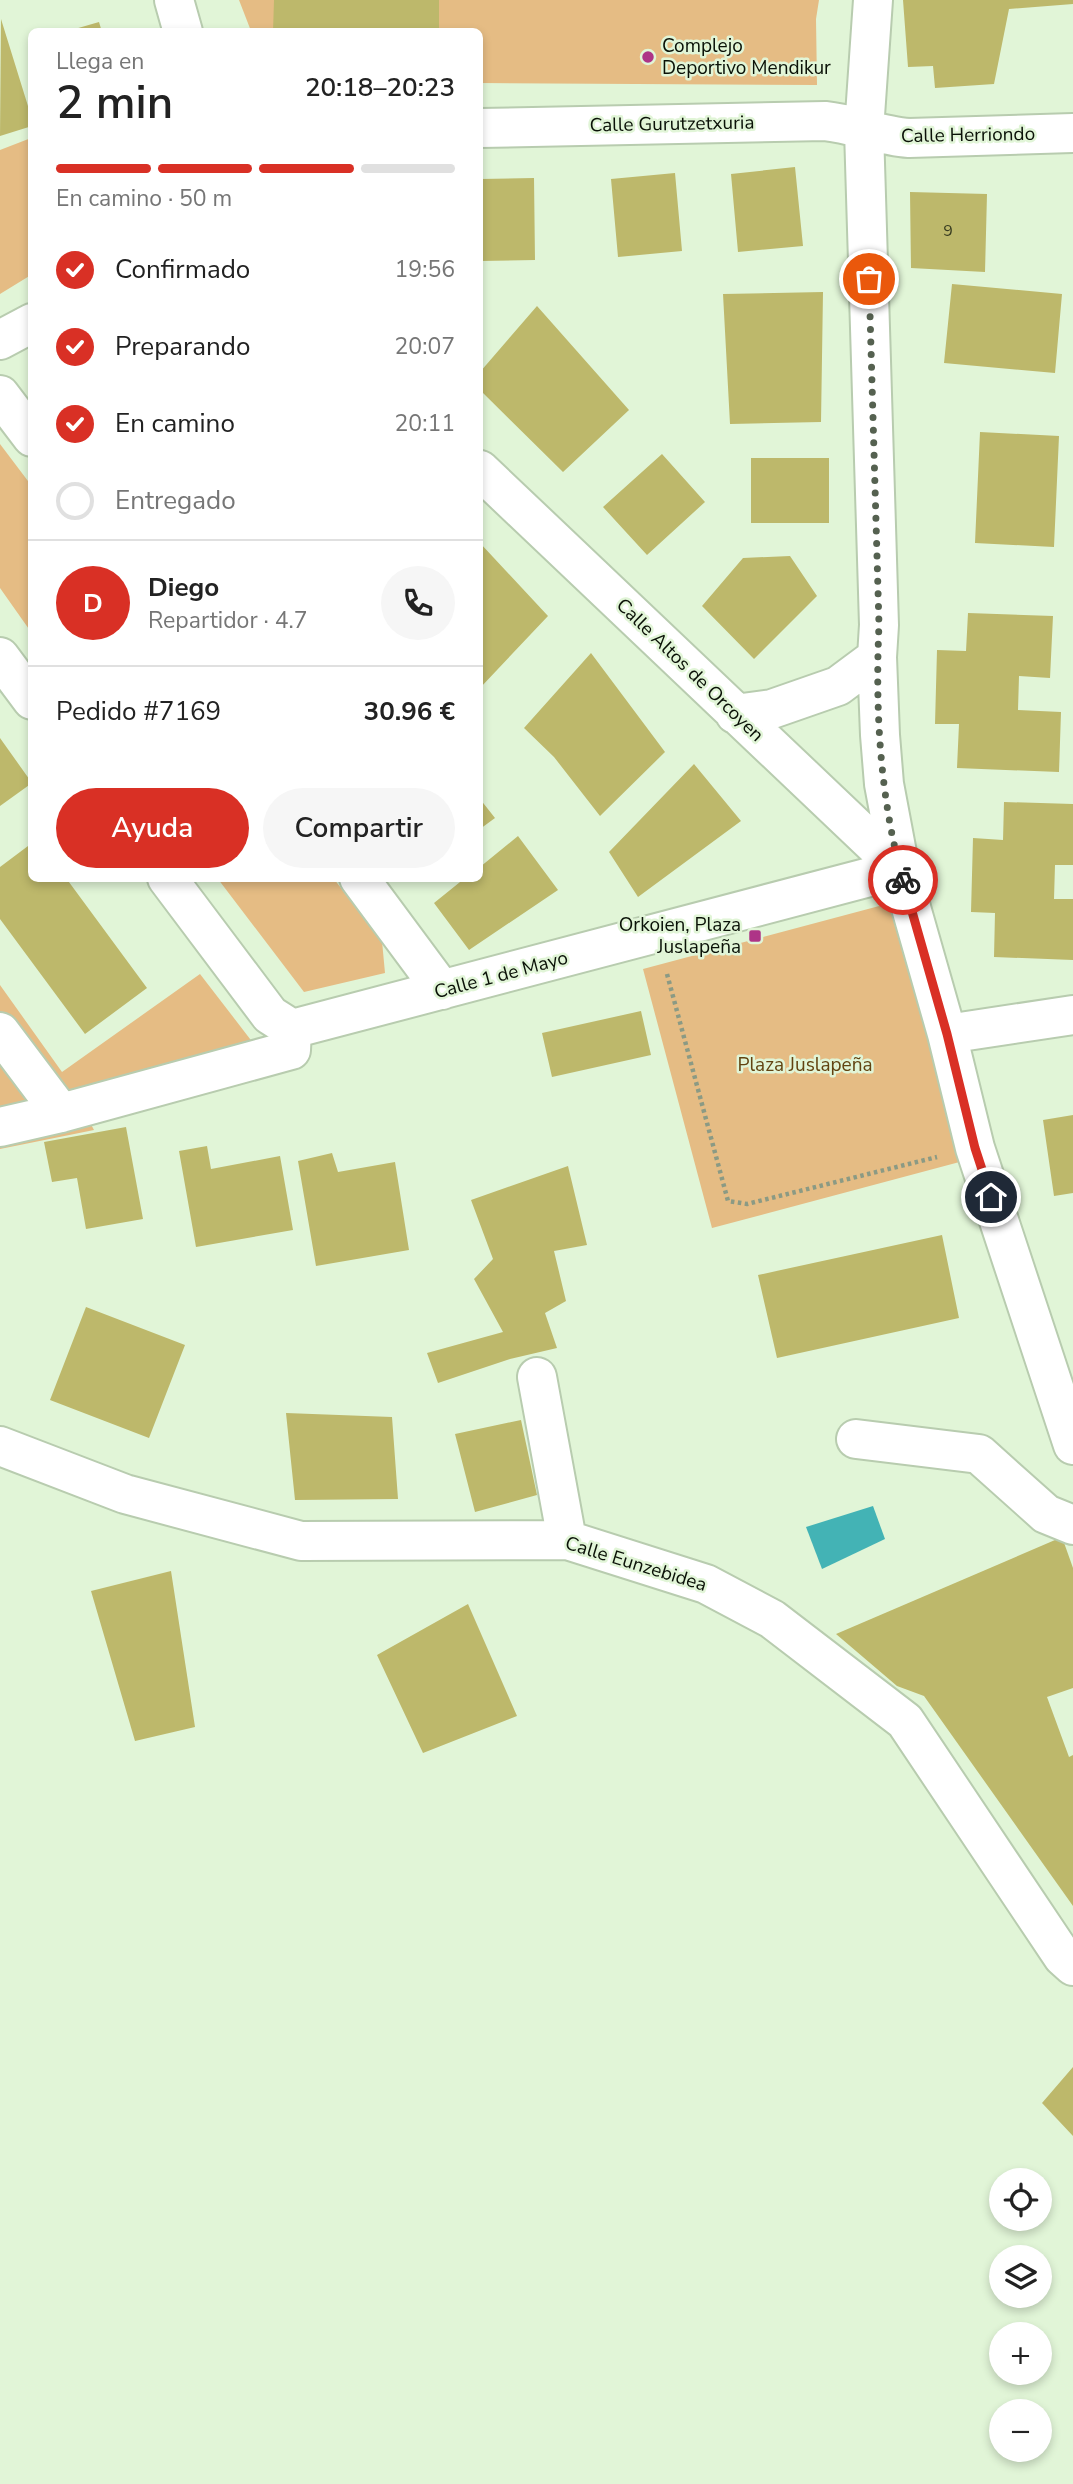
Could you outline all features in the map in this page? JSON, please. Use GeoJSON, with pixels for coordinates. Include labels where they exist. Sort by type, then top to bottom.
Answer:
{"type":"FeatureCollection","features":[{"type":"Feature","properties":{"kind":"street"},"geometry":{"type":"LineString","coordinates":[[174,0],[182,28]]}},
{"type":"Feature","properties":{"kind":"street"},"geometry":{"type":"LineString","coordinates":[[873,0],[864,130],[879,625],[877,657],[884,784],[900,870],[947,1034],[975,1148],[1073,1445]]}},
{"type":"Feature","properties":{"kind":"street","name":"Calle Gurutzetxuria"},"geometry":{"type":"LineString","coordinates":[[483,128],[825,121],[844,123],[864,130]]}},
{"type":"Feature","properties":{"kind":"street","name":"Calle Herriondo"},"geometry":{"type":"LineString","coordinates":[[864,130],[885,136],[909,138],[1073,133]]}},
{"type":"Feature","properties":{"kind":"street"},"geometry":{"type":"LineString","coordinates":[[0,340],[28,325]]}},
{"type":"Feature","properties":{"kind":"street"},"geometry":{"type":"LineString","coordinates":[[0,395],[28,433]]}},
{"type":"Feature","properties":{"kind":"street","name":"Calle Altos de Orcoyen"},"geometry":{"type":"LineString","coordinates":[[483,473],[900,870]]}},
{"type":"Feature","properties":{"kind":"street"},"geometry":{"type":"LineString","coordinates":[[0,657],[28,695]]}},
{"type":"Feature","properties":{"kind":"street"},"geometry":{"type":"LineString","coordinates":[[735,714],[772,709],[838,686],[877,657]]}},
{"type":"Feature","properties":{"kind":"street","name":"Calle 1 de Mayo"},"geometry":{"type":"LineString","coordinates":[[292,1029],[900,870]]}},
{"type":"Feature","properties":{"kind":"street"},"geometry":{"type":"LineString","coordinates":[[0,1127],[291,1050],[292,1029],[270,1015],[170,882]]}},
{"type":"Feature","properties":{"kind":"street"},"geometry":{"type":"LineString","coordinates":[[362,882],[442,990]]}},
{"type":"Feature","properties":{"kind":"street"},"geometry":{"type":"LineString","coordinates":[[947,1034],[1073,1015]]}},
{"type":"Feature","properties":{"kind":"street"},"geometry":{"type":"LineString","coordinates":[[0,1032],[61,1113]]}},
{"type":"Feature","properties":{"kind":"street"},"geometry":{"type":"LineString","coordinates":[[537,1377],[567,1540]]}},
{"type":"Feature","properties":{"kind":"street"},"geometry":{"type":"LineString","coordinates":[[856,1439],[979,1454],[1046,1514],[1073,1525]]}},
{"type":"Feature","properties":{"kind":"street","name":"Calle Eunzebidea"},"geometry":{"type":"LineString","coordinates":[[0,1446],[125,1494],[301,1541],[567,1540],[706,1584],[772,1619],[905,1721],[1055,1945],[1073,1966]]}},
{"type":"Feature","properties":{"kind":"path"},"geometry":{"type":"LineString","coordinates":[[664,964],[728,1201],[747,1204],[975,1148]]}},
{"type":"Feature","properties":{"kind":"green space","name":"Complejo Deportivo Mendikur"},"geometry":{"type":"Polygon","coordinates":[[[239,0],[819,0],[816,19],[817,85],[483,83],[483,28],[250,28],[239,0]]]}},
{"type":"Feature","properties":{"kind":"green space"},"geometry":{"type":"Polygon","coordinates":[[[28,139],[28,277],[0,294],[0,150],[28,139]]]}},
{"type":"Feature","properties":{"kind":"green space"},"geometry":{"type":"Polygon","coordinates":[[[0,444],[28,481],[28,628],[0,588],[0,444]]]}},
{"type":"Feature","properties":{"kind":"green space"},"geometry":{"type":"Polygon","coordinates":[[[220,882],[336,882],[382,941],[385,973],[304,992],[220,882]]]}},
{"type":"Feature","properties":{"kind":"green space","name":"Plaza Juslapeña"},"geometry":{"type":"Polygon","coordinates":[[[898,901],[967,1160],[712,1228],[643,969],[898,901]]]}},
{"type":"Feature","properties":{"kind":"green space"},"geometry":{"type":"Polygon","coordinates":[[[200,974],[264,1057],[78,1100],[94,1130],[0,1149],[0,985],[62,1072],[200,974]]]}},
{"type":"Feature","properties":{"kind":"water"},"geometry":{"type":"Polygon","coordinates":[[[873,1506],[885,1539],[822,1569],[806,1527],[873,1506]]]}},
{"type":"Feature","properties":{"kind":"building"},"geometry":{"type":"Polygon","coordinates":[[[274,0],[439,0],[439,28],[273,28],[274,0]]]}},
{"type":"Feature","properties":{"kind":"building"},"geometry":{"type":"Polygon","coordinates":[[[903,0],[1073,0],[1073,4],[1009,9],[994,84],[935,88],[933,66],[908,67],[903,0]]]}},
{"type":"Feature","properties":{"kind":"building"},"geometry":{"type":"Polygon","coordinates":[[[1,19],[28,106],[28,127],[0,136],[1,19]]]}},
{"type":"Feature","properties":{"kind":"building"},"geometry":{"type":"Polygon","coordinates":[[[99,22],[101,28],[78,28],[99,22]]]}},
{"type":"Feature","properties":{"kind":"building"},"geometry":{"type":"Polygon","coordinates":[[[795,167],[803,246],[738,252],[731,174],[795,167]]]}},
{"type":"Feature","properties":{"kind":"building"},"geometry":{"type":"Polygon","coordinates":[[[675,173],[682,251],[618,257],[611,179],[675,173]]]}},
{"type":"Feature","properties":{"kind":"building"},"geometry":{"type":"Polygon","coordinates":[[[534,178],[535,260],[483,261],[483,179],[534,178]]]}},
{"type":"Feature","properties":{"kind":"building"},"geometry":{"type":"Polygon","coordinates":[[[910,192],[987,194],[985,272],[911,268],[910,192]]]}},
{"type":"Feature","properties":{"kind":"building"},"geometry":{"type":"Polygon","coordinates":[[[952,284],[1062,294],[1055,373],[944,363],[952,284]]]}},
{"type":"Feature","properties":{"kind":"building"},"geometry":{"type":"Polygon","coordinates":[[[823,292],[821,422],[730,424],[723,294],[823,292]]]}},
{"type":"Feature","properties":{"kind":"building"},"geometry":{"type":"Polygon","coordinates":[[[537,306],[629,410],[563,472],[483,393],[483,369],[537,306]]]}},
{"type":"Feature","properties":{"kind":"building"},"geometry":{"type":"Polygon","coordinates":[[[980,432],[1059,436],[1054,547],[975,543],[980,432]]]}},
{"type":"Feature","properties":{"kind":"building"},"geometry":{"type":"Polygon","coordinates":[[[662,454],[705,502],[647,555],[603,507],[662,454]]]}},
{"type":"Feature","properties":{"kind":"building"},"geometry":{"type":"Polygon","coordinates":[[[751,458],[829,458],[829,523],[751,523],[751,458]]]}},
{"type":"Feature","properties":{"kind":"building"},"geometry":{"type":"Polygon","coordinates":[[[483,546],[548,616],[483,685],[483,546]]]}},
{"type":"Feature","properties":{"kind":"building"},"geometry":{"type":"Polygon","coordinates":[[[790,556],[817,596],[754,659],[702,606],[743,558],[790,556]]]}},
{"type":"Feature","properties":{"kind":"building"},"geometry":{"type":"Polygon","coordinates":[[[968,613],[1053,616],[1050,678],[1019,676],[1018,710],[1061,712],[1059,772],[957,768],[959,724],[935,724],[937,650],[966,651],[968,613]]]}},
{"type":"Feature","properties":{"kind":"building"},"geometry":{"type":"Polygon","coordinates":[[[591,653],[665,752],[600,816],[554,757],[524,728],[591,653]]]}},
{"type":"Feature","properties":{"kind":"building"},"geometry":{"type":"Polygon","coordinates":[[[0,738],[28,777],[28,786],[0,806],[0,738]]]}},
{"type":"Feature","properties":{"kind":"building"},"geometry":{"type":"Polygon","coordinates":[[[694,764],[741,821],[638,897],[609,852],[694,764]]]}},
{"type":"Feature","properties":{"kind":"building"},"geometry":{"type":"Polygon","coordinates":[[[1004,802],[1073,804],[1073,865],[1055,865],[1054,899],[1073,899],[1073,960],[994,957],[995,913],[971,912],[973,838],[1003,840],[1004,802]]]}},
{"type":"Feature","properties":{"kind":"building"},"geometry":{"type":"Polygon","coordinates":[[[483,803],[495,818],[483,827],[483,803]]]}},
{"type":"Feature","properties":{"kind":"building"},"geometry":{"type":"Polygon","coordinates":[[[518,836],[558,890],[469,950],[434,903],[460,882],[483,882],[483,865],[518,836]]]}},
{"type":"Feature","properties":{"kind":"building"},"geometry":{"type":"Polygon","coordinates":[[[28,846],[28,882],[69,882],[147,988],[85,1034],[0,919],[0,867],[28,846]]]}},
{"type":"Feature","properties":{"kind":"building"},"geometry":{"type":"Polygon","coordinates":[[[641,1011],[651,1055],[552,1077],[542,1033],[641,1011]]]}},
{"type":"Feature","properties":{"kind":"building"},"geometry":{"type":"Polygon","coordinates":[[[1073,1115],[1073,1193],[1054,1196],[1043,1120],[1073,1115]]]}},
{"type":"Feature","properties":{"kind":"building"},"geometry":{"type":"Polygon","coordinates":[[[126,1127],[143,1219],[86,1229],[77,1178],[52,1182],[44,1142],[126,1127]]]}},
{"type":"Feature","properties":{"kind":"building"},"geometry":{"type":"Polygon","coordinates":[[[207,1146],[211,1169],[280,1156],[293,1230],[196,1247],[179,1151],[207,1146]]]}},
{"type":"Feature","properties":{"kind":"building"},"geometry":{"type":"Polygon","coordinates":[[[332,1153],[338,1172],[395,1162],[409,1250],[316,1266],[298,1161],[332,1153]]]}},
{"type":"Feature","properties":{"kind":"building"},"geometry":{"type":"Polygon","coordinates":[[[568,1166],[587,1245],[554,1251],[566,1301],[545,1313],[557,1348],[510,1359],[438,1383],[427,1353],[503,1332],[474,1279],[493,1259],[471,1200],[568,1166]]]}},
{"type":"Feature","properties":{"kind":"building"},"geometry":{"type":"Polygon","coordinates":[[[942,1235],[959,1318],[777,1358],[758,1275],[942,1235]]]}},
{"type":"Feature","properties":{"kind":"building"},"geometry":{"type":"Polygon","coordinates":[[[86,1307],[185,1345],[149,1438],[50,1400],[86,1307]]]}},
{"type":"Feature","properties":{"kind":"building"},"geometry":{"type":"Polygon","coordinates":[[[286,1413],[392,1417],[398,1499],[295,1500],[286,1413]]]}},
{"type":"Feature","properties":{"kind":"building"},"geometry":{"type":"Polygon","coordinates":[[[521,1420],[537,1495],[475,1512],[455,1434],[521,1420]]]}},
{"type":"Feature","properties":{"kind":"building"},"geometry":{"type":"Polygon","coordinates":[[[1062,1537],[1073,1568],[1073,1688],[1047,1697],[1069,1757],[1073,1755],[1073,1906],[924,1696],[897,1686],[836,1634],[1062,1537]]]}},
{"type":"Feature","properties":{"kind":"building"},"geometry":{"type":"Polygon","coordinates":[[[171,1571],[195,1727],[135,1741],[91,1591],[171,1571]]]}},
{"type":"Feature","properties":{"kind":"building"},"geometry":{"type":"Polygon","coordinates":[[[468,1604],[517,1716],[423,1753],[377,1655],[468,1604]]]}},
{"type":"Feature","properties":{"kind":"building"},"geometry":{"type":"Polygon","coordinates":[[[1073,2067],[1073,2136],[1042,2103],[1073,2067]]]}},
{"type":"Feature","properties":{"kind":"way so far"},"geometry":{"type":"LineString","coordinates":[[869,279],[880,735],[884,784],[903,880]]}},
{"type":"Feature","properties":{"kind":"place","name":"Complejo Deportivo Mendikur"},"geometry":{"type":"Point","coordinates":[648,57]}},
{"type":"Feature","properties":{"kind":"place","name":"Orkoien, Plaza Juslapeña"},"geometry":{"type":"Point","coordinates":[755,936]}},
{"type":"Feature","properties":{"kind":"route"},"geometry":{"type":"LineString","coordinates":[[903,880],[947,1034],[975,1148],[991,1197]]}}]}
